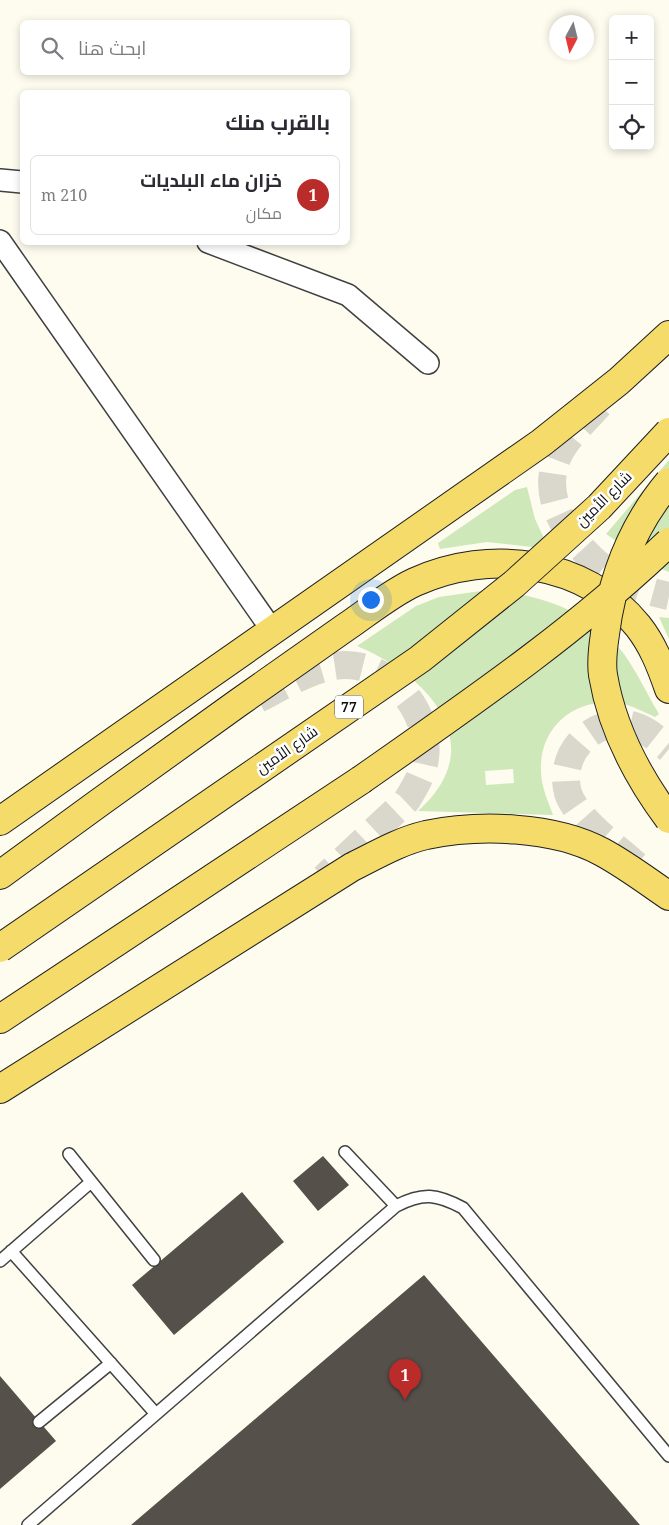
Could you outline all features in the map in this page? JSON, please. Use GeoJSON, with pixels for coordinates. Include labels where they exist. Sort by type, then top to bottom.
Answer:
{"type":"FeatureCollection","features":[{"type":"Feature","properties":{"kind":"main road"},"geometry":{"type":"LineString","coordinates":[[0,821],[541,444],[619,381],[669,335]]}},
{"type":"Feature","properties":{"kind":"main road","name":"شارع الأمين"},"geometry":{"type":"LineString","coordinates":[[0,948],[420,659],[514,584],[598,507],[669,432]]}},
{"type":"Feature","properties":{"kind":"main road"},"geometry":{"type":"LineString","coordinates":[[669,482],[641,522],[626,551],[616,580],[608,611],[603,674],[611,709],[622,742],[640,776],[669,819]]}},
{"type":"Feature","properties":{"kind":"main road"},"geometry":{"type":"LineString","coordinates":[[0,1018],[361,780],[497,684],[620,588],[669,542]]}},
{"type":"Feature","properties":{"kind":"main road"},"geometry":{"type":"LineString","coordinates":[[0,875],[116,789],[367,612],[414,582],[443,572],[469,566],[517,564],[555,571],[584,582],[610,599],[637,626],[660,663],[669,689]]}},
{"type":"Feature","properties":{"kind":"main road"},"geometry":{"type":"LineString","coordinates":[[0,1090],[352,867],[387,849],[424,836],[488,829],[547,835],[600,851],[669,896]]}},
{"type":"Feature","properties":{"kind":"street"},"geometry":{"type":"LineString","coordinates":[[0,180],[20,182]]}},
{"type":"Feature","properties":{"kind":"street"},"geometry":{"type":"LineString","coordinates":[[0,242],[272,630]]}},
{"type":"Feature","properties":{"kind":"street"},"geometry":{"type":"LineString","coordinates":[[216,245],[348,295],[428,363]]}},
{"type":"Feature","properties":{"kind":"lane"},"geometry":{"type":"LineString","coordinates":[[345,1152],[396,1206]]}},
{"type":"Feature","properties":{"kind":"lane"},"geometry":{"type":"LineString","coordinates":[[69,1154],[154,1260]]}},
{"type":"Feature","properties":{"kind":"lane"},"geometry":{"type":"LineString","coordinates":[[0,1260],[91,1182]]}},
{"type":"Feature","properties":{"kind":"lane"},"geometry":{"type":"LineString","coordinates":[[28,1525],[396,1206],[412,1198],[426,1195],[445,1198],[464,1208],[667,1450]]}},
{"type":"Feature","properties":{"kind":"lane"},"geometry":{"type":"LineString","coordinates":[[12,1251],[156,1414]]}},
{"type":"Feature","properties":{"kind":"lane"},"geometry":{"type":"LineString","coordinates":[[39,1422],[111,1363]]}},
{"type":"Feature","properties":{"kind":"green space"},"geometry":{"type":"Polygon","coordinates":[[[669,460],[669,572],[654,566],[606,534],[669,460]]]}},
{"type":"Feature","properties":{"kind":"green space"},"geometry":{"type":"Polygon","coordinates":[[[527,487],[535,519],[549,549],[487,542],[440,549],[438,543],[515,490],[527,487]]]}},
{"type":"Feature","properties":{"kind":"green space"},"geometry":{"type":"Polygon","coordinates":[[[488,590],[507,592],[545,601],[563,607],[580,616],[596,626],[624,654],[659,714],[655,717],[624,704],[603,702],[575,710],[563,718],[553,728],[546,741],[542,755],[542,782],[553,815],[418,811],[440,786],[450,761],[450,737],[442,714],[427,693],[407,675],[383,659],[357,646],[416,606],[439,597],[488,590]],[[513,769],[485,771],[486,785],[514,783],[513,769]]]}},
{"type":"Feature","properties":{"kind":"green space"},"geometry":{"type":"Polygon","coordinates":[[[659,617],[669,618],[669,639],[659,617]]]}},
{"type":"Feature","properties":{"kind":"building"},"geometry":{"type":"Polygon","coordinates":[[[323,1156],[349,1185],[318,1211],[293,1181],[323,1156]]]}},
{"type":"Feature","properties":{"kind":"building"},"geometry":{"type":"Polygon","coordinates":[[[242,1192],[284,1242],[174,1335],[132,1285],[242,1192]]]}},
{"type":"Feature","properties":{"kind":"building"},"geometry":{"type":"Polygon","coordinates":[[[424,1275],[640,1525],[131,1525],[424,1275]]]}},
{"type":"Feature","properties":{"kind":"building"},"geometry":{"type":"Polygon","coordinates":[[[0,1376],[56,1441],[0,1489],[0,1376]]]}},
{"type":"Feature","properties":{"kind":"tunnel"},"geometry":{"type":"LineString","coordinates":[[599,405],[571,436],[558,456],[553,473],[556,507],[574,538],[598,565],[626,582],[669,596]]}},
{"type":"Feature","properties":{"kind":"tunnel"},"geometry":{"type":"LineString","coordinates":[[258,699],[300,677],[323,668],[346,665],[363,667],[379,673],[393,683],[415,709],[422,724],[425,741],[424,764],[407,800],[324,878]]}},
{"type":"Feature","properties":{"kind":"tunnel"},"geometry":{"type":"LineString","coordinates":[[636,865],[598,832],[572,803],[568,793],[566,778],[568,764],[582,740],[605,726],[619,724],[634,726],[644,730],[669,749]]}},
{"type":"Feature","properties":{"kind":"place","name":"خزان ماء البلديات"},"geometry":{"type":"Point","coordinates":[405,1400]}}]}
